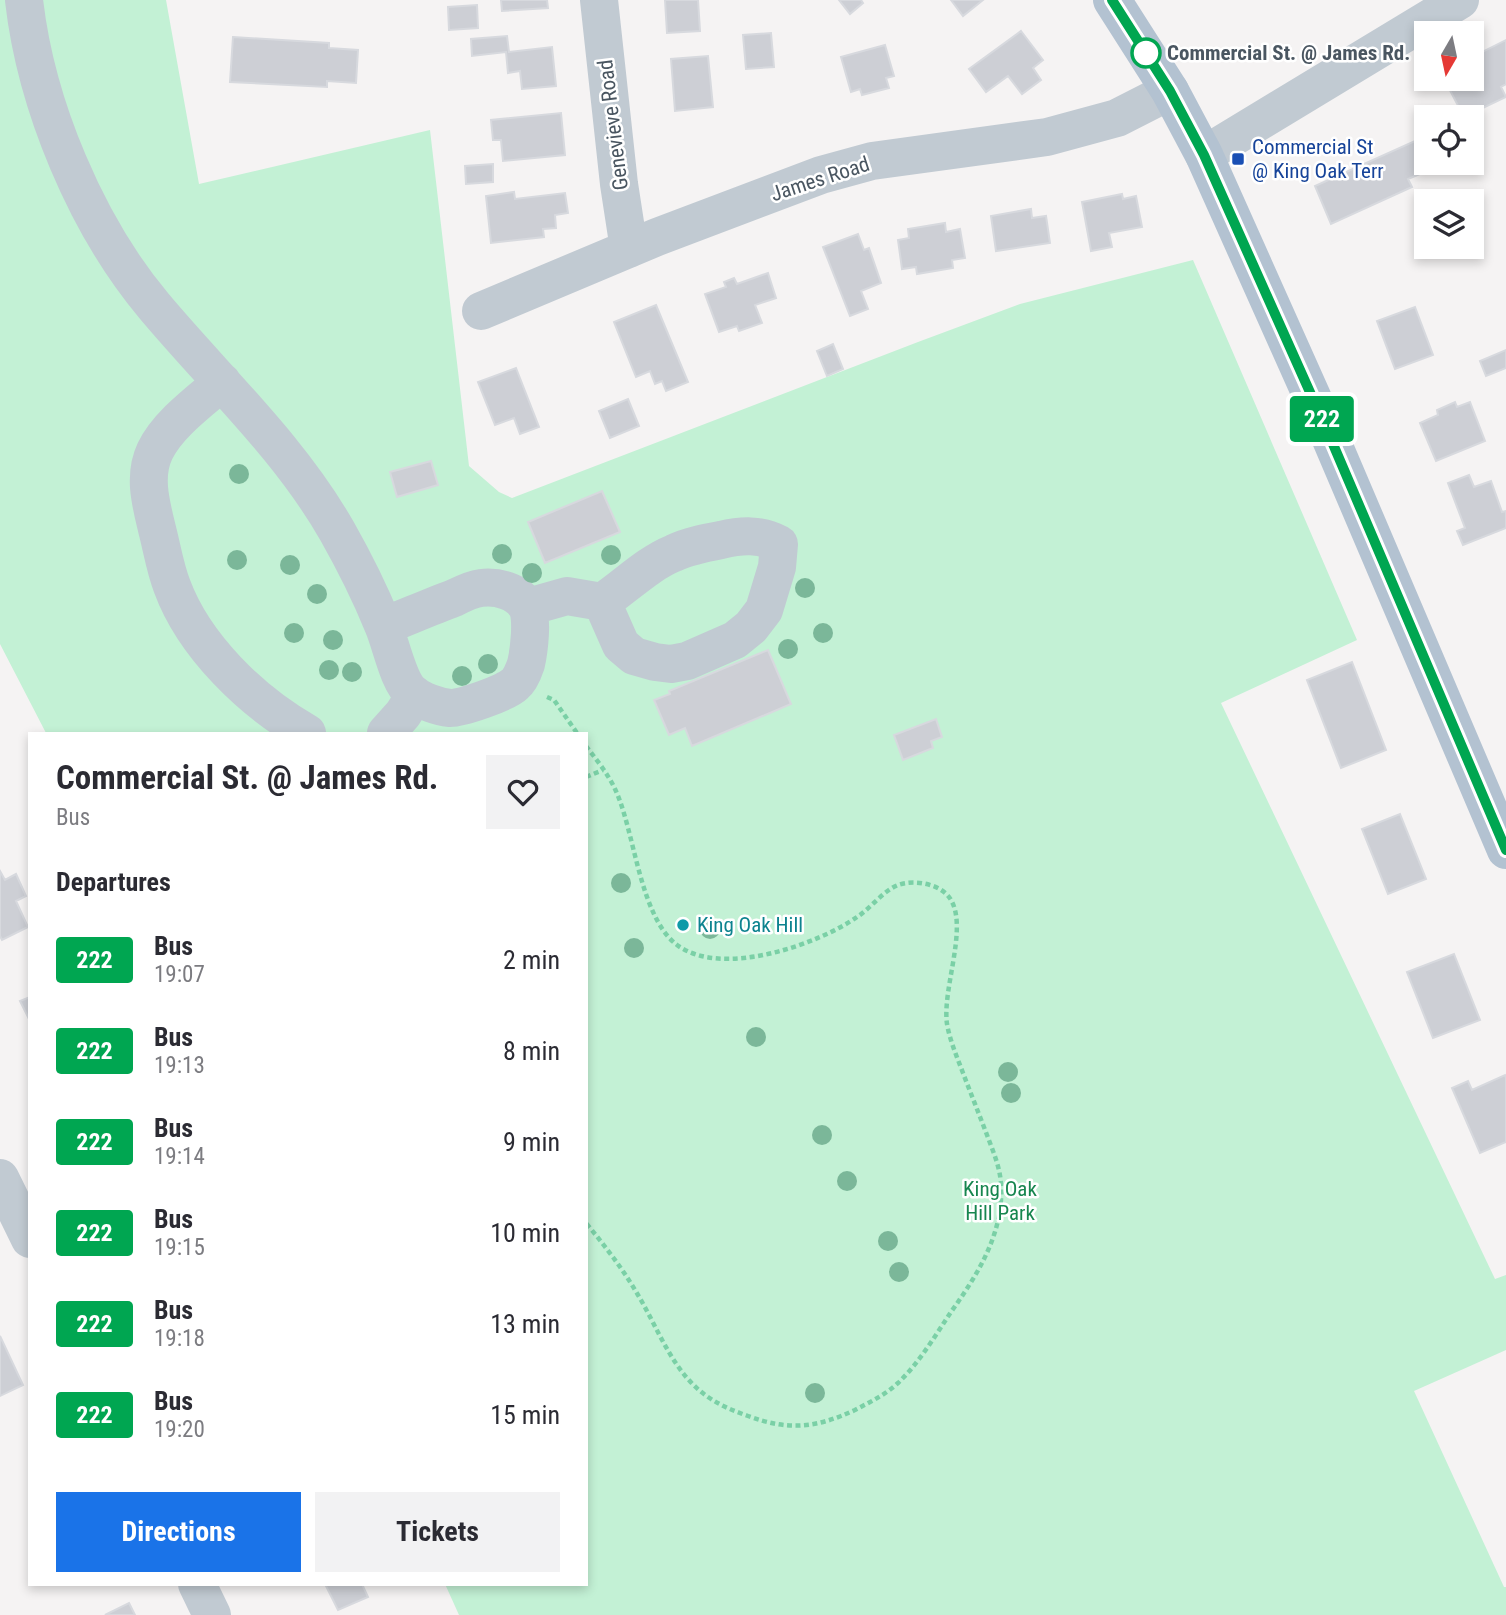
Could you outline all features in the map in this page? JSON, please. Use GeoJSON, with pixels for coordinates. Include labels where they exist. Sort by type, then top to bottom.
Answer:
{"type":"FeatureCollection","features":[{"type":"Feature","properties":{"kind":"main road"},"geometry":{"type":"LineString","coordinates":[[1112,0],[1170,91],[1204,155],[1330,437],[1506,850]]}},
{"type":"Feature","properties":{"kind":"street","name":"Genevieve Road"},"geometry":{"type":"LineString","coordinates":[[599,0],[619,184],[629,249]]}},
{"type":"Feature","properties":{"kind":"street"},"geometry":{"type":"LineString","coordinates":[[1204,155],[1460,0]]}},
{"type":"Feature","properties":{"kind":"street"},"geometry":{"type":"LineString","coordinates":[[26,13],[39,80],[72,171],[90,209],[121,261],[153,305],[258,424],[312,492],[337,530],[364,582],[384,626],[404,683],[415,695],[442,706],[466,706],[516,684],[526,664],[530,626],[528,607],[515,595],[499,588],[478,588],[384,626]]}},
{"type":"Feature","properties":{"kind":"street","name":"James Road"},"geometry":{"type":"LineString","coordinates":[[481,311],[629,249],[821,175],[872,161],[1047,137],[1117,118],[1170,91]]}},
{"type":"Feature","properties":{"kind":"street"},"geometry":{"type":"LineString","coordinates":[[222,382],[170,429],[155,450],[149,477],[149,497],[171,585],[186,617],[229,673],[286,722],[305,732]]}},
{"type":"Feature","properties":{"kind":"street"},"geometry":{"type":"LineString","coordinates":[[528,607],[567,596],[603,602]]}},
{"type":"Feature","properties":{"kind":"street"},"geometry":{"type":"LineString","coordinates":[[387,732],[415,695]]}},
{"type":"Feature","properties":{"kind":"street"},"geometry":{"type":"LineString","coordinates":[[0,1178],[28,1235]]}},
{"type":"Feature","properties":{"kind":"street"},"geometry":{"type":"LineString","coordinates":[[198,1586],[212,1615]]}},
{"type":"Feature","properties":{"kind":"path"},"geometry":{"type":"LineString","coordinates":[[544,695],[554,701],[576,732]]}},
{"type":"Feature","properties":{"kind":"path"},"geometry":{"type":"LineString","coordinates":[[588,749],[615,788],[645,892],[660,926],[676,944],[695,954],[721,959],[760,955],[797,947],[830,934],[860,915],[897,885],[927,884],[950,897],[956,913],[957,931],[947,1000],[947,1023],[1002,1181],[999,1223],[993,1242],[955,1307],[912,1367],[898,1383],[878,1398],[834,1420],[810,1426],[765,1422],[724,1407],[705,1395],[681,1371],[619,1265],[588,1226]]}},
{"type":"Feature","properties":{"kind":"path"},"geometry":{"type":"LineString","coordinates":[[588,776],[603,770]]}},
{"type":"Feature","properties":{"kind":"green space","name":"King Oak Hill Park"},"geometry":{"type":"Polygon","coordinates":[[[0,0],[166,0],[199,184],[430,130],[469,466],[499,492],[512,498],[1020,304],[1193,260],[1357,640],[1221,703],[1495,1279],[1506,1275],[1506,1350],[1414,1391],[1506,1587],[1506,1615],[459,1615],[446,1586],[588,1586],[588,732],[45,732],[0,644],[0,0]]]}},
{"type":"Feature","properties":{"kind":"building"},"geometry":{"type":"Polygon","coordinates":[[[501,0],[547,0],[548,8],[502,11],[501,0]]]}},
{"type":"Feature","properties":{"kind":"building"},"geometry":{"type":"Polygon","coordinates":[[[665,0],[698,0],[700,31],[667,33],[665,0]]]}},
{"type":"Feature","properties":{"kind":"building"},"geometry":{"type":"Polygon","coordinates":[[[839,0],[861,0],[863,3],[850,14],[839,0]]]}},
{"type":"Feature","properties":{"kind":"building"},"geometry":{"type":"Polygon","coordinates":[[[951,0],[983,0],[963,16],[951,0]]]}},
{"type":"Feature","properties":{"kind":"building"},"geometry":{"type":"Polygon","coordinates":[[[477,5],[478,28],[449,30],[448,7],[477,5]]]}},
{"type":"Feature","properties":{"kind":"building"},"geometry":{"type":"Polygon","coordinates":[[[1021,31],[1043,60],[1033,68],[1041,80],[1022,94],[1008,76],[986,92],[969,69],[1021,31]]]}},
{"type":"Feature","properties":{"kind":"building"},"geometry":{"type":"Polygon","coordinates":[[[771,33],[774,67],[746,69],[743,35],[771,33]]]}},
{"type":"Feature","properties":{"kind":"building"},"geometry":{"type":"Polygon","coordinates":[[[507,36],[509,52],[552,47],[556,86],[522,89],[520,71],[508,73],[506,52],[472,56],[471,39],[507,36]]]}},
{"type":"Feature","properties":{"kind":"building"},"geometry":{"type":"Polygon","coordinates":[[[233,37],[329,43],[329,48],[358,50],[356,83],[327,81],[327,87],[230,82],[233,37]]]}},
{"type":"Feature","properties":{"kind":"building"},"geometry":{"type":"Polygon","coordinates":[[[1506,40],[1506,84],[1501,87],[1506,97],[1484,107],[1484,105],[1458,105],[1450,91],[1484,91],[1484,51],[1506,40]]]}},
{"type":"Feature","properties":{"kind":"building"},"geometry":{"type":"Polygon","coordinates":[[[885,45],[894,76],[886,78],[889,88],[862,95],[860,89],[851,92],[841,57],[885,45]]]}},
{"type":"Feature","properties":{"kind":"building"},"geometry":{"type":"Polygon","coordinates":[[[708,56],[713,107],[675,111],[671,59],[708,56]]]}},
{"type":"Feature","properties":{"kind":"building"},"geometry":{"type":"Polygon","coordinates":[[[561,113],[565,155],[503,161],[501,140],[493,140],[491,120],[561,113]]]}},
{"type":"Feature","properties":{"kind":"building"},"geometry":{"type":"Polygon","coordinates":[[[1414,141],[1414,175],[1417,175],[1408,179],[1412,187],[1331,224],[1315,186],[1414,141]]]}},
{"type":"Feature","properties":{"kind":"building"},"geometry":{"type":"Polygon","coordinates":[[[493,164],[493,182],[466,184],[465,166],[493,164]]]}},
{"type":"Feature","properties":{"kind":"building"},"geometry":{"type":"Polygon","coordinates":[[[514,192],[515,199],[565,193],[568,213],[555,215],[556,228],[543,229],[544,237],[491,243],[486,196],[514,192]]]}},
{"type":"Feature","properties":{"kind":"building"},"geometry":{"type":"Polygon","coordinates":[[[1122,194],[1123,199],[1136,196],[1142,227],[1109,233],[1112,247],[1091,251],[1082,202],[1122,194]]]}},
{"type":"Feature","properties":{"kind":"building"},"geometry":{"type":"Polygon","coordinates":[[[1031,209],[1032,218],[1046,216],[1050,243],[996,251],[991,216],[1031,209]]]}},
{"type":"Feature","properties":{"kind":"building"},"geometry":{"type":"Polygon","coordinates":[[[945,223],[946,232],[960,229],[965,258],[952,260],[953,268],[917,274],[916,267],[902,269],[898,240],[909,238],[908,229],[945,223]]]}},
{"type":"Feature","properties":{"kind":"building"},"geometry":{"type":"Polygon","coordinates":[[[858,234],[864,250],[869,248],[881,283],[861,291],[868,309],[850,316],[823,247],[858,234]]]}},
{"type":"Feature","properties":{"kind":"building"},"geometry":{"type":"Polygon","coordinates":[[[768,273],[776,298],[755,305],[762,323],[739,331],[737,326],[719,332],[705,294],[726,287],[724,282],[734,278],[737,284],[768,273]]]}},
{"type":"Feature","properties":{"kind":"building"},"geometry":{"type":"Polygon","coordinates":[[[656,305],[688,382],[666,391],[662,381],[655,384],[650,371],[636,377],[614,322],[656,305]]]}},
{"type":"Feature","properties":{"kind":"building"},"geometry":{"type":"Polygon","coordinates":[[[1415,307],[1433,355],[1395,369],[1377,321],[1415,307]]]}},
{"type":"Feature","properties":{"kind":"building"},"geometry":{"type":"Polygon","coordinates":[[[833,344],[843,369],[827,376],[817,351],[833,344]]]}},
{"type":"Feature","properties":{"kind":"building"},"geometry":{"type":"Polygon","coordinates":[[[1506,350],[1506,368],[1486,376],[1480,361],[1506,350]]]}},
{"type":"Feature","properties":{"kind":"building"},"geometry":{"type":"Polygon","coordinates":[[[516,368],[539,427],[520,434],[514,418],[495,425],[478,382],[516,368]]]}},
{"type":"Feature","properties":{"kind":"building"},"geometry":{"type":"Polygon","coordinates":[[[628,399],[639,426],[610,438],[599,411],[628,399]]]}},
{"type":"Feature","properties":{"kind":"building"},"geometry":{"type":"Polygon","coordinates":[[[1455,402],[1457,407],[1470,402],[1485,441],[1436,461],[1420,423],[1438,415],[1437,410],[1455,402]]]}},
{"type":"Feature","properties":{"kind":"building"},"geometry":{"type":"Polygon","coordinates":[[[431,461],[438,485],[397,497],[390,472],[431,461]]]}},
{"type":"Feature","properties":{"kind":"building"},"geometry":{"type":"Polygon","coordinates":[[[1469,475],[1474,487],[1491,481],[1502,512],[1506,511],[1506,528],[1463,545],[1457,531],[1465,528],[1448,483],[1469,475]]]}},
{"type":"Feature","properties":{"kind":"building"},"geometry":{"type":"Polygon","coordinates":[[[602,491],[620,532],[545,563],[528,522],[602,491]]]}},
{"type":"Feature","properties":{"kind":"building"},"geometry":{"type":"Polygon","coordinates":[[[768,650],[791,704],[692,746],[685,728],[669,735],[654,700],[670,694],[669,691],[768,650]]]}},
{"type":"Feature","properties":{"kind":"building"},"geometry":{"type":"Polygon","coordinates":[[[1352,662],[1386,750],[1341,768],[1307,680],[1352,662]]]}},
{"type":"Feature","properties":{"kind":"building"},"geometry":{"type":"Polygon","coordinates":[[[936,719],[942,737],[931,741],[933,748],[903,760],[894,735],[936,719]]]}},
{"type":"Feature","properties":{"kind":"building"},"geometry":{"type":"Polygon","coordinates":[[[1400,814],[1426,879],[1388,894],[1362,829],[1400,814]]]}},
{"type":"Feature","properties":{"kind":"building"},"geometry":{"type":"Polygon","coordinates":[[[0,871],[5,880],[16,874],[26,896],[16,901],[28,927],[2,940],[0,936],[0,871]]]}},
{"type":"Feature","properties":{"kind":"building"},"geometry":{"type":"Polygon","coordinates":[[[1454,954],[1480,1020],[1433,1038],[1407,972],[1454,954]]]}},
{"type":"Feature","properties":{"kind":"building"},"geometry":{"type":"Polygon","coordinates":[[[28,998],[28,1017],[20,1001],[28,998]]]}},
{"type":"Feature","properties":{"kind":"building"},"geometry":{"type":"Polygon","coordinates":[[[1505,1075],[1506,1142],[1480,1153],[1452,1088],[1468,1081],[1472,1090],[1505,1075]]]}},
{"type":"Feature","properties":{"kind":"building"},"geometry":{"type":"Polygon","coordinates":[[[0,1336],[23,1385],[0,1396],[0,1336]]]}},
{"type":"Feature","properties":{"kind":"building"},"geometry":{"type":"Polygon","coordinates":[[[326,1586],[363,1586],[368,1597],[338,1610],[326,1586]]]}},
{"type":"Feature","properties":{"kind":"building"},"geometry":{"type":"Polygon","coordinates":[[[129,1603],[135,1615],[105,1615],[129,1603]]]}},
{"type":"Feature","properties":{"kind":"bus line","name":"222"},"geometry":{"type":"LineString","coordinates":[[1112,0],[1170,91],[1204,155],[1330,437],[1506,850]]}},
{"type":"Feature","properties":{"kind":"place","name":"Commercial St. @ James Rd."},"geometry":{"type":"Point","coordinates":[1146,53]}},
{"type":"Feature","properties":{"kind":"place","name":"Commercial St @ King Oak Terr"},"geometry":{"type":"Point","coordinates":[1238,159]}},
{"type":"Feature","properties":{"kind":"place","name":"King Oak Hill"},"geometry":{"type":"Point","coordinates":[683,925]}}]}
